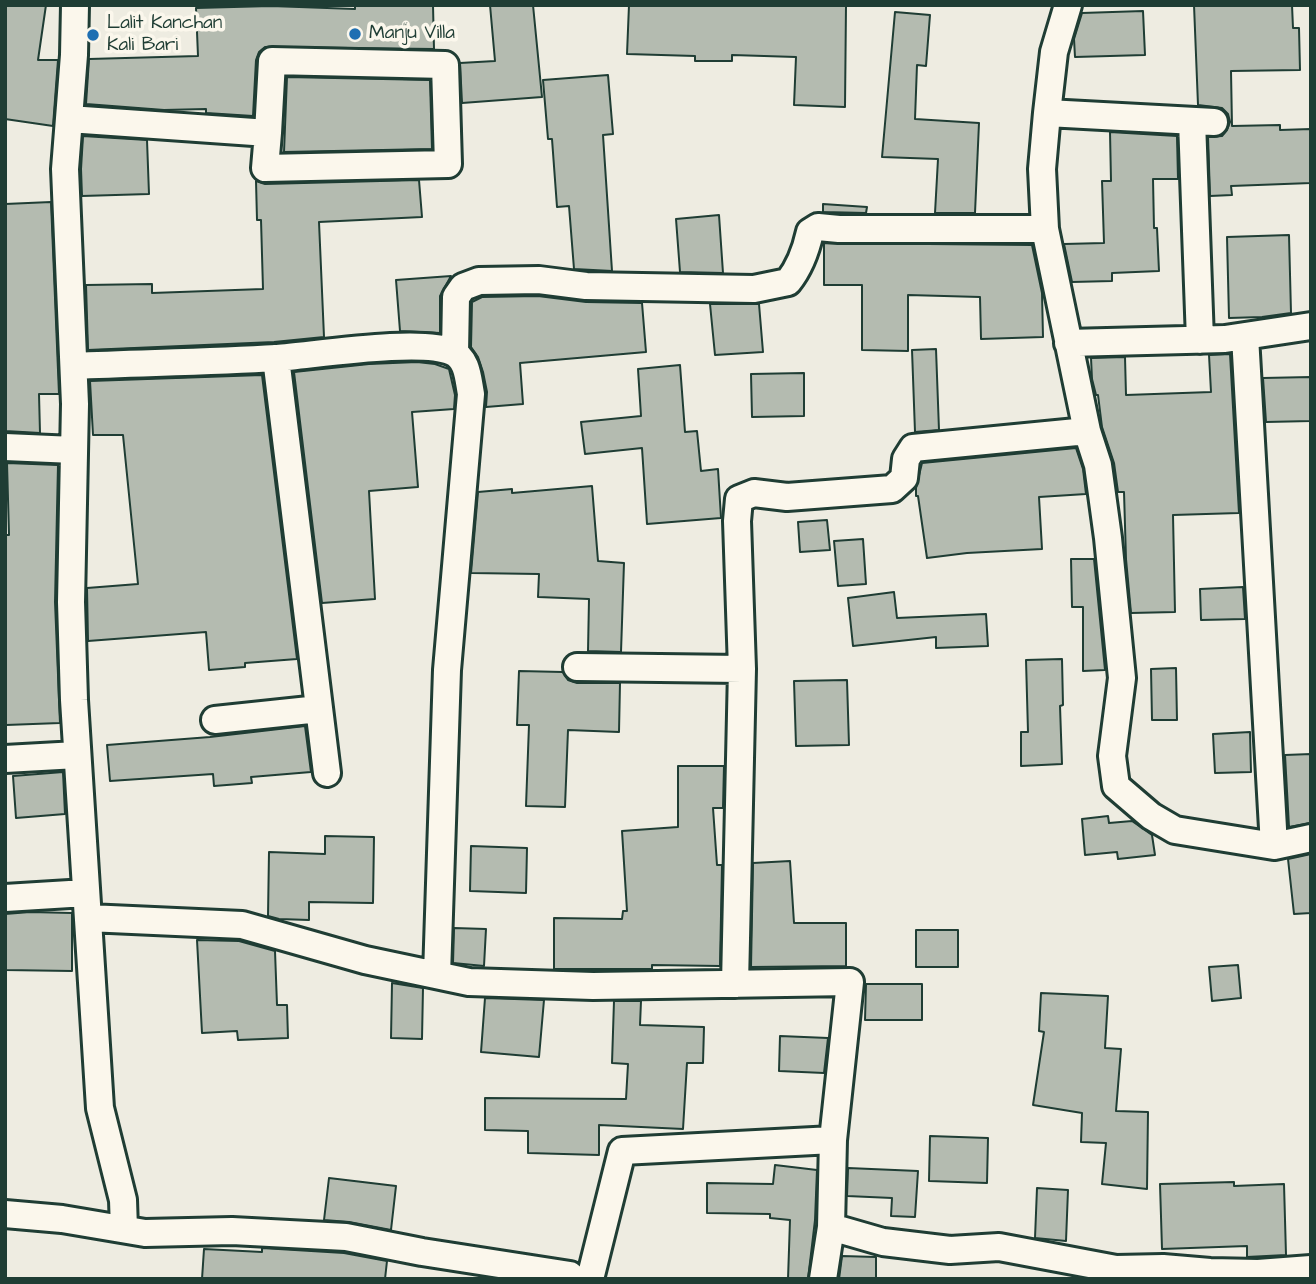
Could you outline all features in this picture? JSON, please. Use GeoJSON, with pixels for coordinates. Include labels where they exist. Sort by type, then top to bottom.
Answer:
{"type":"FeatureCollection","features":[{"type":"Feature","properties":{"kind":"street"},"geometry":{"type":"LineString","coordinates":[[75,5],[65,169],[74,366],[71,601],[77,754],[100,1108],[123,1200],[124,1229]]}},
{"type":"Feature","properties":{"kind":"street"},"geometry":{"type":"LineString","coordinates":[[1069,5],[1054,52],[1041,169],[1045,229],[1087,431],[1100,477],[1122,678],[1112,756],[1116,786],[1151,816],[1175,830],[1274,846],[1311,838]]}},
{"type":"Feature","properties":{"kind":"street"},"geometry":{"type":"LineString","coordinates":[[272,61],[445,65],[448,164],[265,168],[268,132],[272,61]]}},
{"type":"Feature","properties":{"kind":"street"},"geometry":{"type":"LineString","coordinates":[[1047,113],[1203,122],[1200,340]]}},
{"type":"Feature","properties":{"kind":"street"},"geometry":{"type":"LineString","coordinates":[[69,119],[268,132]]}},
{"type":"Feature","properties":{"kind":"street"},"geometry":{"type":"LineString","coordinates":[[455,353],[456,297],[463,287],[480,281],[539,280],[586,286],[754,289],[788,282],[801,260],[810,232],[818,227],[1045,229]]}},
{"type":"Feature","properties":{"kind":"street"},"geometry":{"type":"LineString","coordinates":[[1068,344],[1200,340],[1311,326]]}},
{"type":"Feature","properties":{"kind":"street"},"geometry":{"type":"LineString","coordinates":[[1245,336],[1274,846]]}},
{"type":"Feature","properties":{"kind":"street"},"geometry":{"type":"LineString","coordinates":[[74,366],[276,358],[413,346],[440,348],[455,353],[466,365],[471,394],[447,670],[437,975]]}},
{"type":"Feature","properties":{"kind":"street"},"geometry":{"type":"LineString","coordinates":[[276,358],[327,773]]}},
{"type":"Feature","properties":{"kind":"street"},"geometry":{"type":"LineString","coordinates":[[735,984],[742,668],[737,521],[739,499],[754,493],[787,497],[892,489],[905,478],[906,459],[913,448],[1087,431]]}},
{"type":"Feature","properties":{"kind":"street"},"geometry":{"type":"LineString","coordinates":[[5,447],[74,450]]}},
{"type":"Feature","properties":{"kind":"street"},"geometry":{"type":"LineString","coordinates":[[577,667],[742,668]]}},
{"type":"Feature","properties":{"kind":"street"},"geometry":{"type":"LineString","coordinates":[[215,720],[319,709]]}},
{"type":"Feature","properties":{"kind":"street"},"geometry":{"type":"LineString","coordinates":[[5,759],[77,754]]}},
{"type":"Feature","properties":{"kind":"street"},"geometry":{"type":"LineString","coordinates":[[5,898],[242,925],[365,960],[469,982],[593,986],[850,982],[834,1140],[831,1227],[823,1279]]}},
{"type":"Feature","properties":{"kind":"street"},"geometry":{"type":"LineString","coordinates":[[590,1279],[622,1151],[834,1140]]}},
{"type":"Feature","properties":{"kind":"street"},"geometry":{"type":"LineString","coordinates":[[5,1214],[62,1219],[145,1233],[232,1231],[346,1237],[570,1275],[573,1279]]}},
{"type":"Feature","properties":{"kind":"street"},"geometry":{"type":"LineString","coordinates":[[831,1227],[883,1242],[950,1250],[999,1247],[1116,1269],[1163,1268],[1234,1273],[1311,1269]]}},
{"type":"Feature","properties":{"kind":"building"},"geometry":{"type":"Polygon","coordinates":[[[5,5],[46,5],[38,60],[58,60],[53,126],[5,119],[5,5]]]}},
{"type":"Feature","properties":{"kind":"building"},"geometry":{"type":"Polygon","coordinates":[[[355,5],[433,5],[434,49],[265,47],[256,60],[253,116],[206,113],[206,109],[164,110],[86,104],[89,59],[198,56],[196,8],[271,6],[355,9],[355,5]]]}},
{"type":"Feature","properties":{"kind":"building"},"geometry":{"type":"Polygon","coordinates":[[[490,5],[533,5],[542,97],[462,103],[460,63],[495,61],[490,5]]]}},
{"type":"Feature","properties":{"kind":"building"},"geometry":{"type":"Polygon","coordinates":[[[629,5],[846,5],[845,107],[794,105],[796,57],[732,55],[732,61],[695,61],[695,56],[627,54],[629,5]]]}},
{"type":"Feature","properties":{"kind":"building"},"geometry":{"type":"Polygon","coordinates":[[[1194,5],[1292,5],[1293,28],[1299,28],[1300,70],[1231,71],[1232,126],[1280,125],[1280,130],[1311,129],[1311,183],[1231,186],[1232,195],[1210,196],[1208,137],[1222,136],[1230,122],[1228,114],[1222,108],[1198,105],[1194,5]]]}},
{"type":"Feature","properties":{"kind":"building"},"geometry":{"type":"Polygon","coordinates":[[[1143,11],[1145,55],[1075,57],[1074,39],[1082,13],[1143,11]]]}},
{"type":"Feature","properties":{"kind":"building"},"geometry":{"type":"Polygon","coordinates":[[[895,12],[930,15],[926,66],[917,65],[915,119],[979,123],[975,213],[935,213],[938,159],[882,157],[895,12]]]}},
{"type":"Feature","properties":{"kind":"building"},"geometry":{"type":"Polygon","coordinates":[[[608,75],[613,134],[603,135],[612,271],[574,269],[569,206],[557,207],[552,139],[548,139],[543,80],[608,75]]]}},
{"type":"Feature","properties":{"kind":"building"},"geometry":{"type":"Polygon","coordinates":[[[287,77],[430,80],[432,149],[284,152],[287,77]]]}},
{"type":"Feature","properties":{"kind":"building"},"geometry":{"type":"Polygon","coordinates":[[[1110,132],[1177,136],[1178,179],[1153,179],[1154,228],[1157,228],[1159,271],[1112,273],[1112,281],[1072,282],[1064,244],[1104,243],[1102,181],[1111,181],[1110,132]]]}},
{"type":"Feature","properties":{"kind":"building"},"geometry":{"type":"Polygon","coordinates":[[[83,136],[147,140],[149,194],[82,196],[83,136]]]}},
{"type":"Feature","properties":{"kind":"building"},"geometry":{"type":"Polygon","coordinates":[[[419,180],[422,217],[319,222],[324,337],[274,342],[88,350],[86,285],[152,284],[152,293],[263,289],[261,220],[257,220],[256,181],[265,184],[419,180]]]}},
{"type":"Feature","properties":{"kind":"building"},"geometry":{"type":"Polygon","coordinates":[[[51,202],[59,394],[39,394],[40,433],[5,431],[5,204],[51,202]]]}},
{"type":"Feature","properties":{"kind":"building"},"geometry":{"type":"Polygon","coordinates":[[[823,204],[867,207],[866,213],[823,212],[823,204]]]}},
{"type":"Feature","properties":{"kind":"building"},"geometry":{"type":"Polygon","coordinates":[[[719,215],[723,273],[680,272],[676,219],[719,215]]]}},
{"type":"Feature","properties":{"kind":"building"},"geometry":{"type":"Polygon","coordinates":[[[1289,235],[1291,313],[1229,318],[1227,237],[1289,235]]]}},
{"type":"Feature","properties":{"kind":"building"},"geometry":{"type":"Polygon","coordinates":[[[824,243],[1032,245],[1042,293],[1043,337],[981,339],[980,297],[908,295],[908,351],[862,350],[862,285],[824,285],[824,243]]]}},
{"type":"Feature","properties":{"kind":"building"},"geometry":{"type":"Polygon","coordinates":[[[451,276],[440,296],[440,333],[400,331],[396,280],[451,276]]]}},
{"type":"Feature","properties":{"kind":"building"},"geometry":{"type":"Polygon","coordinates":[[[538,296],[586,302],[642,303],[646,352],[520,363],[523,404],[486,407],[487,392],[483,372],[471,347],[472,302],[482,297],[538,296]]]}},
{"type":"Feature","properties":{"kind":"building"},"geometry":{"type":"Polygon","coordinates":[[[710,304],[759,304],[763,352],[715,355],[710,304]]]}},
{"type":"Feature","properties":{"kind":"building"},"geometry":{"type":"Polygon","coordinates":[[[936,349],[939,430],[915,432],[912,350],[936,349]]]}},
{"type":"Feature","properties":{"kind":"building"},"geometry":{"type":"Polygon","coordinates":[[[1230,354],[1239,513],[1173,515],[1175,612],[1131,613],[1124,492],[1118,492],[1114,463],[1102,427],[1098,395],[1092,379],[1091,358],[1125,357],[1126,395],[1211,392],[1209,355],[1230,354]]]}},
{"type":"Feature","properties":{"kind":"building"},"geometry":{"type":"Polygon","coordinates":[[[417,362],[449,369],[455,395],[454,409],[412,412],[418,487],[369,491],[375,599],[322,603],[294,372],[417,362]]]}},
{"type":"Feature","properties":{"kind":"building"},"geometry":{"type":"Polygon","coordinates":[[[680,365],[685,432],[697,431],[701,471],[718,469],[721,518],[647,524],[642,448],[585,454],[581,422],[641,416],[638,369],[680,365]]]}},
{"type":"Feature","properties":{"kind":"building"},"geometry":{"type":"Polygon","coordinates":[[[804,373],[804,416],[752,417],[751,374],[804,373]]]}},
{"type":"Feature","properties":{"kind":"building"},"geometry":{"type":"Polygon","coordinates":[[[262,375],[297,659],[245,663],[245,667],[209,670],[206,632],[88,641],[87,588],[138,584],[123,435],[93,435],[90,381],[262,375]]]}},
{"type":"Feature","properties":{"kind":"building"},"geometry":{"type":"Polygon","coordinates":[[[1311,377],[1311,421],[1266,422],[1263,378],[1311,377]]]}},
{"type":"Feature","properties":{"kind":"building"},"geometry":{"type":"Polygon","coordinates":[[[1076,448],[1083,469],[1086,494],[1039,497],[1042,549],[927,558],[916,496],[922,463],[1076,448]]]}},
{"type":"Feature","properties":{"kind":"building"},"geometry":{"type":"Polygon","coordinates":[[[7,463],[58,465],[55,602],[60,723],[6,725],[5,535],[9,535],[7,463]]]}},
{"type":"Feature","properties":{"kind":"building"},"geometry":{"type":"Polygon","coordinates":[[[592,486],[598,561],[624,563],[621,652],[588,651],[589,599],[538,597],[539,574],[471,573],[478,492],[512,489],[512,493],[592,486]]]}},
{"type":"Feature","properties":{"kind":"building"},"geometry":{"type":"Polygon","coordinates":[[[827,520],[830,550],[800,552],[798,522],[827,520]]]}},
{"type":"Feature","properties":{"kind":"building"},"geometry":{"type":"Polygon","coordinates":[[[863,539],[866,584],[838,586],[834,541],[863,539]]]}},
{"type":"Feature","properties":{"kind":"building"},"geometry":{"type":"Polygon","coordinates":[[[1071,559],[1094,559],[1105,670],[1083,671],[1083,607],[1072,607],[1071,559]]]}},
{"type":"Feature","properties":{"kind":"building"},"geometry":{"type":"Polygon","coordinates":[[[1243,587],[1245,619],[1201,620],[1200,589],[1243,587]]]}},
{"type":"Feature","properties":{"kind":"building"},"geometry":{"type":"Polygon","coordinates":[[[894,592],[897,618],[986,614],[988,646],[936,648],[936,637],[853,646],[848,598],[894,592]]]}},
{"type":"Feature","properties":{"kind":"building"},"geometry":{"type":"Polygon","coordinates":[[[1062,659],[1062,764],[1021,766],[1021,732],[1028,732],[1026,660],[1062,659]]]}},
{"type":"Feature","properties":{"kind":"building"},"geometry":{"type":"Polygon","coordinates":[[[1176,668],[1177,720],[1152,720],[1151,669],[1176,668]]]}},
{"type":"Feature","properties":{"kind":"building"},"geometry":{"type":"Polygon","coordinates":[[[519,671],[563,672],[568,680],[577,683],[620,683],[619,732],[568,730],[565,807],[526,806],[529,725],[517,725],[519,671]]]}},
{"type":"Feature","properties":{"kind":"building"},"geometry":{"type":"Polygon","coordinates":[[[847,680],[849,745],[796,746],[794,681],[847,680]]]}},
{"type":"Feature","properties":{"kind":"building"},"geometry":{"type":"Polygon","coordinates":[[[305,726],[311,772],[251,777],[252,783],[214,786],[213,774],[110,781],[107,745],[305,726]]]}},
{"type":"Feature","properties":{"kind":"building"},"geometry":{"type":"Polygon","coordinates":[[[1250,732],[1251,772],[1215,773],[1213,734],[1250,732]]]}},
{"type":"Feature","properties":{"kind":"building"},"geometry":{"type":"Polygon","coordinates":[[[1311,754],[1311,823],[1289,827],[1285,755],[1311,754]]]}},
{"type":"Feature","properties":{"kind":"building"},"geometry":{"type":"Polygon","coordinates":[[[678,766],[724,766],[723,808],[713,808],[717,865],[722,865],[720,966],[652,965],[652,969],[554,969],[554,918],[622,919],[623,911],[627,911],[622,831],[678,827],[678,766]]]}},
{"type":"Feature","properties":{"kind":"building"},"geometry":{"type":"Polygon","coordinates":[[[63,772],[65,814],[16,818],[13,776],[63,772]]]}},
{"type":"Feature","properties":{"kind":"building"},"geometry":{"type":"Polygon","coordinates":[[[1108,816],[1109,823],[1132,821],[1152,835],[1155,855],[1118,859],[1117,852],[1085,855],[1082,819],[1108,816]]]}},
{"type":"Feature","properties":{"kind":"building"},"geometry":{"type":"Polygon","coordinates":[[[325,836],[374,837],[373,903],[309,902],[309,920],[268,916],[269,852],[325,854],[325,836]]]}},
{"type":"Feature","properties":{"kind":"building"},"geometry":{"type":"Polygon","coordinates":[[[471,846],[527,848],[526,893],[470,891],[471,846]]]}},
{"type":"Feature","properties":{"kind":"building"},"geometry":{"type":"Polygon","coordinates":[[[1311,854],[1311,913],[1294,914],[1288,859],[1311,854]]]}},
{"type":"Feature","properties":{"kind":"building"},"geometry":{"type":"Polygon","coordinates":[[[790,861],[794,923],[846,923],[846,966],[751,967],[753,863],[790,861]]]}},
{"type":"Feature","properties":{"kind":"building"},"geometry":{"type":"Polygon","coordinates":[[[72,913],[72,971],[5,970],[5,914],[72,913]]]}},
{"type":"Feature","properties":{"kind":"building"},"geometry":{"type":"Polygon","coordinates":[[[454,928],[486,929],[484,966],[453,963],[454,928]]]}},
{"type":"Feature","properties":{"kind":"building"},"geometry":{"type":"Polygon","coordinates":[[[916,930],[958,930],[958,967],[916,967],[916,930]]]}},
{"type":"Feature","properties":{"kind":"building"},"geometry":{"type":"Polygon","coordinates":[[[197,940],[239,941],[275,951],[277,1005],[287,1005],[288,1038],[238,1040],[237,1031],[202,1033],[197,940]]]}},
{"type":"Feature","properties":{"kind":"building"},"geometry":{"type":"Polygon","coordinates":[[[1238,965],[1241,998],[1212,1001],[1209,967],[1238,965]]]}},
{"type":"Feature","properties":{"kind":"building"},"geometry":{"type":"Polygon","coordinates":[[[392,983],[423,988],[422,1039],[391,1038],[392,983]]]}},
{"type":"Feature","properties":{"kind":"building"},"geometry":{"type":"Polygon","coordinates":[[[866,984],[922,984],[922,1020],[865,1020],[866,984]]]}},
{"type":"Feature","properties":{"kind":"building"},"geometry":{"type":"Polygon","coordinates":[[[1041,993],[1108,996],[1105,1048],[1121,1049],[1116,1111],[1148,1112],[1147,1189],[1102,1184],[1106,1143],[1081,1142],[1082,1113],[1033,1105],[1044,1032],[1039,1031],[1041,993]]]}},
{"type":"Feature","properties":{"kind":"building"},"geometry":{"type":"Polygon","coordinates":[[[485,998],[544,1000],[539,1057],[481,1052],[485,998]]]}},
{"type":"Feature","properties":{"kind":"building"},"geometry":{"type":"Polygon","coordinates":[[[614,1001],[641,1001],[640,1025],[704,1027],[703,1063],[687,1063],[683,1129],[599,1125],[599,1155],[528,1153],[528,1131],[485,1130],[485,1098],[626,1099],[628,1064],[612,1063],[614,1001]]]}},
{"type":"Feature","properties":{"kind":"building"},"geometry":{"type":"Polygon","coordinates":[[[780,1036],[828,1038],[824,1073],[779,1071],[780,1036]]]}},
{"type":"Feature","properties":{"kind":"building"},"geometry":{"type":"Polygon","coordinates":[[[930,1136],[988,1138],[987,1183],[929,1181],[930,1136]]]}},
{"type":"Feature","properties":{"kind":"building"},"geometry":{"type":"Polygon","coordinates":[[[775,1165],[817,1170],[815,1220],[808,1279],[788,1279],[790,1220],[770,1218],[770,1214],[707,1213],[707,1183],[773,1184],[775,1165]]]}},
{"type":"Feature","properties":{"kind":"building"},"geometry":{"type":"Polygon","coordinates":[[[848,1168],[918,1171],[915,1217],[891,1216],[892,1198],[847,1196],[848,1168]]]}},
{"type":"Feature","properties":{"kind":"building"},"geometry":{"type":"Polygon","coordinates":[[[329,1178],[396,1186],[391,1230],[324,1220],[329,1178]]]}},
{"type":"Feature","properties":{"kind":"building"},"geometry":{"type":"Polygon","coordinates":[[[1234,1182],[1234,1186],[1284,1184],[1286,1255],[1247,1257],[1247,1246],[1162,1249],[1160,1184],[1234,1182]]]}},
{"type":"Feature","properties":{"kind":"building"},"geometry":{"type":"Polygon","coordinates":[[[1037,1188],[1068,1190],[1066,1241],[1035,1238],[1037,1188]]]}},
{"type":"Feature","properties":{"kind":"building"},"geometry":{"type":"Polygon","coordinates":[[[262,1248],[344,1253],[387,1261],[385,1279],[202,1279],[204,1249],[262,1252],[262,1248]]]}},
{"type":"Feature","properties":{"kind":"building"},"geometry":{"type":"Polygon","coordinates":[[[842,1256],[876,1257],[876,1279],[839,1279],[842,1256]]]}},
{"type":"Feature","properties":{"kind":"place","name":"Manju Villa"},"geometry":{"type":"Point","coordinates":[355,34]}},
{"type":"Feature","properties":{"kind":"place","name":"Lalit Kanchan Kali Bari"},"geometry":{"type":"Point","coordinates":[93,35]}}]}
